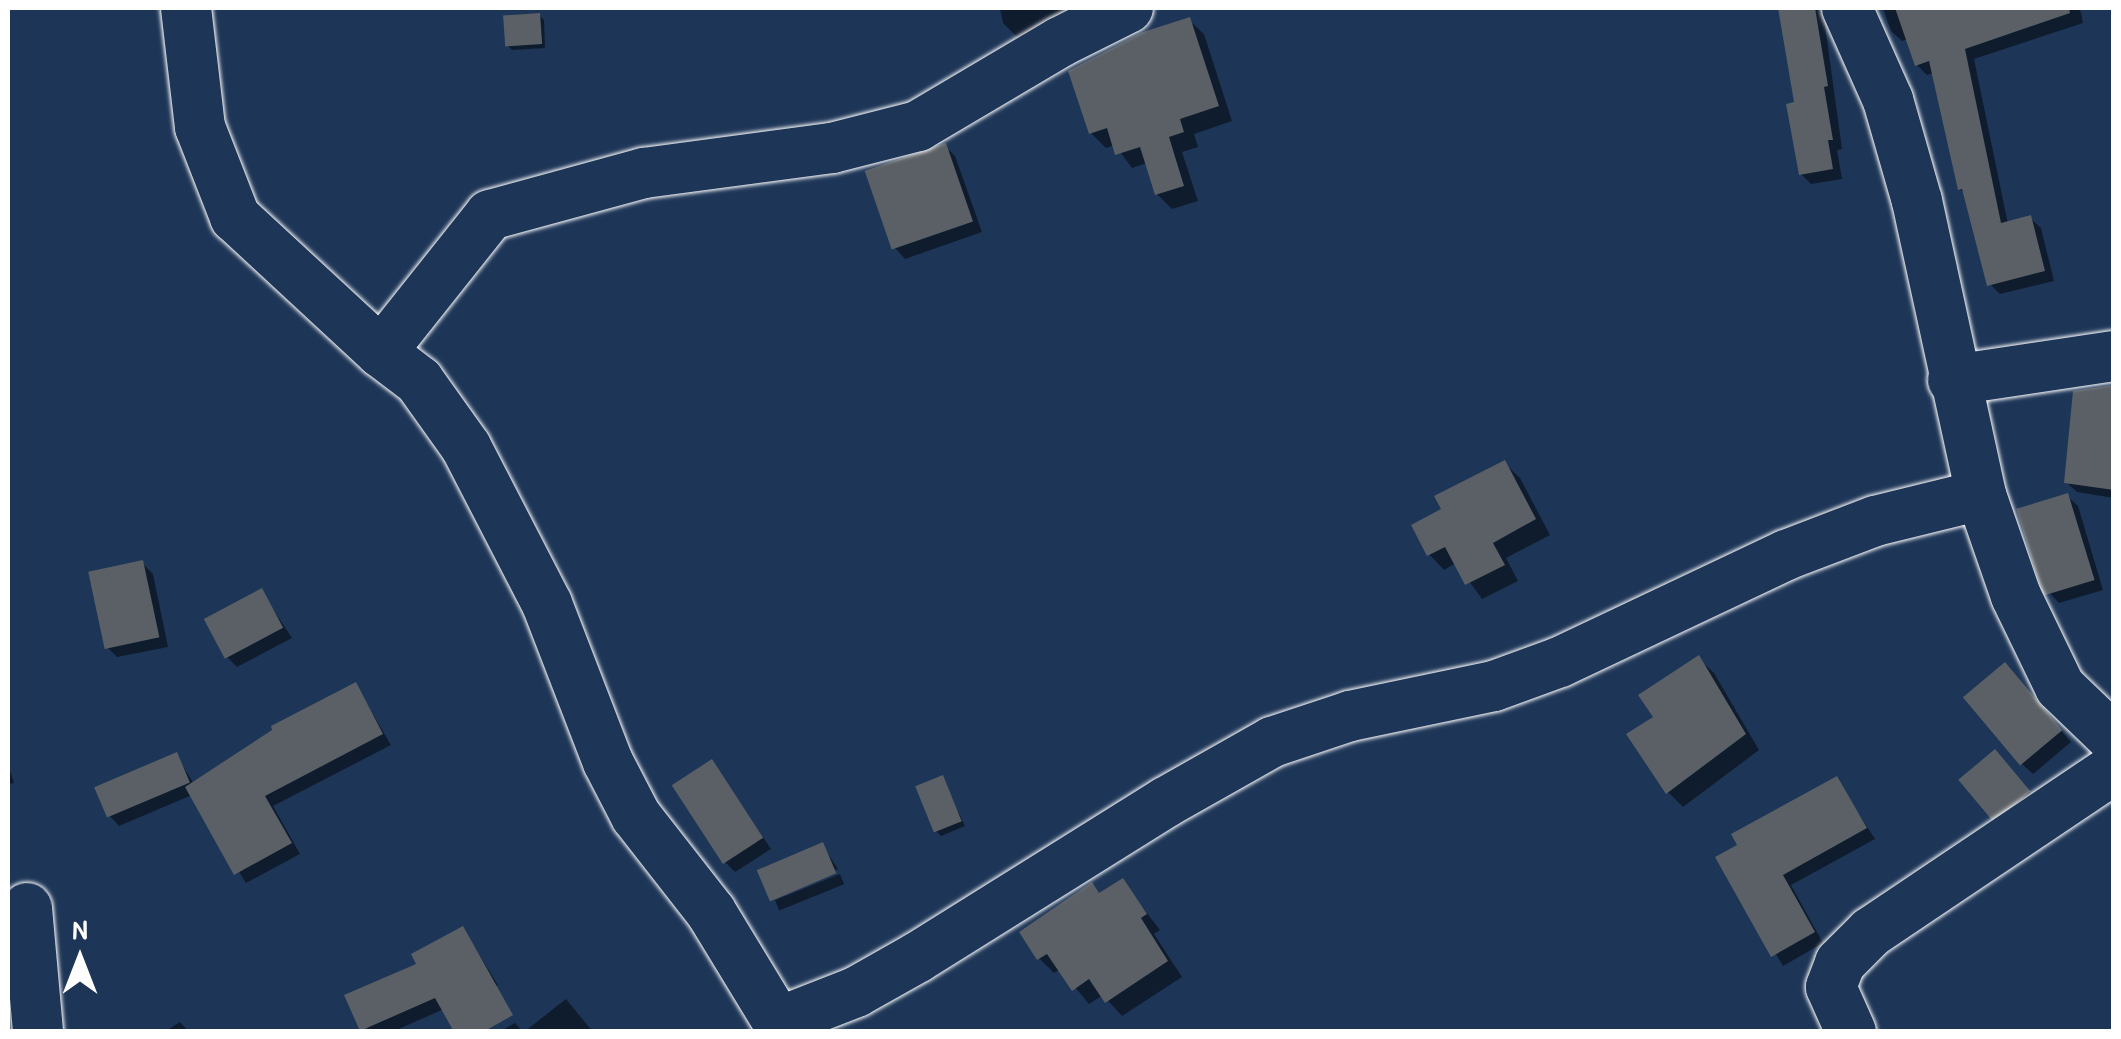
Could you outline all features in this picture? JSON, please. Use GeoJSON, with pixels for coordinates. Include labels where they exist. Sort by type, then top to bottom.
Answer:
{"type":"FeatureCollection","features":[{"type":"Feature","properties":{"kind":"street"},"geometry":{"type":"LineString","coordinates":[[186,8],[200,127],[235,217],[381,352],[419,380],[466,447],[546,604],[608,762],[636,816],[710,912],[782,1027],[903,966],[1019,898],[1166,802],[1272,742],[1350,716],[1494,686],[1560,662],[1786,555],[1875,521],[1982,495]]}},
{"type":"Feature","properties":{"kind":"street"},"geometry":{"type":"LineString","coordinates":[[381,352],[490,214],[644,174],[832,148],[918,126],[1060,42],[1128,8]]}},
{"type":"Feature","properties":{"kind":"street"},"geometry":{"type":"LineString","coordinates":[[1847,8],[1888,100],[1917,201],[1953,380],[1982,495],[2016,596],[2060,687],[2114,739]]}},
{"type":"Feature","properties":{"kind":"street"},"geometry":{"type":"LineString","coordinates":[[1953,380],[2114,356]]}},
{"type":"Feature","properties":{"kind":"street"},"geometry":{"type":"LineString","coordinates":[[1851,1032],[1831,988],[1840,964],[1871,932],[2114,769]]}},
{"type":"Feature","properties":{"kind":"street"},"geometry":{"type":"LineString","coordinates":[[27,908],[38,1032]]}},
{"type":"Feature","properties":{"kind":"building"},"geometry":{"type":"Polygon","coordinates":[[[1778,8],[1815,8],[1828,86],[1824,87],[1833,140],[1828,140],[1833,169],[1799,175],[1786,104],[1794,102],[1778,8]]]}},
{"type":"Feature","properties":{"kind":"building"},"geometry":{"type":"Polygon","coordinates":[[[1895,8],[2069,8],[2070,13],[1965,49],[2001,223],[2031,215],[2045,271],[1987,286],[1962,189],[1958,190],[1929,61],[1915,66],[1895,8]]]}},
{"type":"Feature","properties":{"kind":"building"},"geometry":{"type":"Polygon","coordinates":[[[540,13],[542,44],[505,47],[503,16],[540,13]]]}},
{"type":"Feature","properties":{"kind":"building"},"geometry":{"type":"Polygon","coordinates":[[[1190,17],[1219,106],[1180,119],[1184,132],[1169,137],[1184,186],[1155,195],[1140,147],[1115,155],[1107,128],[1089,134],[1068,71],[1143,32],[1190,17]]]}},
{"type":"Feature","properties":{"kind":"building"},"geometry":{"type":"Polygon","coordinates":[[[946,143],[973,221],[892,249],[865,171],[946,143]]]}},
{"type":"Feature","properties":{"kind":"building"},"geometry":{"type":"Polygon","coordinates":[[[2114,385],[2114,490],[2064,483],[2073,391],[2114,385]]]}},
{"type":"Feature","properties":{"kind":"building"},"geometry":{"type":"Polygon","coordinates":[[[1505,460],[1536,519],[1493,543],[1505,565],[1465,585],[1445,547],[1427,556],[1411,525],[1441,509],[1434,496],[1505,460]]]}},
{"type":"Feature","properties":{"kind":"building"},"geometry":{"type":"Polygon","coordinates":[[[2068,493],[2095,580],[2043,596],[2016,509],[2068,493]]]}},
{"type":"Feature","properties":{"kind":"building"},"geometry":{"type":"Polygon","coordinates":[[[143,560],[159,637],[105,649],[88,572],[143,560]]]}},
{"type":"Feature","properties":{"kind":"building"},"geometry":{"type":"Polygon","coordinates":[[[262,588],[283,628],[225,659],[204,619],[262,588]]]}},
{"type":"Feature","properties":{"kind":"building"},"geometry":{"type":"Polygon","coordinates":[[[1699,655],[1746,734],[1666,794],[1626,734],[1653,717],[1638,695],[1699,655]]]}},
{"type":"Feature","properties":{"kind":"building"},"geometry":{"type":"Polygon","coordinates":[[[2005,662],[2062,730],[2020,766],[1963,697],[2005,662]]]}},
{"type":"Feature","properties":{"kind":"building"},"geometry":{"type":"Polygon","coordinates":[[[356,682],[383,734],[265,796],[292,843],[234,875],[185,787],[272,730],[271,726],[356,682]]]}},
{"type":"Feature","properties":{"kind":"building"},"geometry":{"type":"Polygon","coordinates":[[[1995,749],[2030,791],[1994,822],[1958,780],[1995,749]]]}},
{"type":"Feature","properties":{"kind":"building"},"geometry":{"type":"Polygon","coordinates":[[[177,752],[190,782],[107,818],[94,787],[177,752]]]}},
{"type":"Feature","properties":{"kind":"building"},"geometry":{"type":"Polygon","coordinates":[[[712,759],[763,838],[723,864],[672,785],[712,759]]]}},
{"type":"Feature","properties":{"kind":"building"},"geometry":{"type":"Polygon","coordinates":[[[943,775],[962,821],[934,833],[915,786],[943,775]]]}},
{"type":"Feature","properties":{"kind":"building"},"geometry":{"type":"Polygon","coordinates":[[[1837,776],[1867,828],[1783,875],[1815,932],[1771,957],[1715,857],[1737,845],[1731,834],[1837,776]]]}},
{"type":"Feature","properties":{"kind":"building"},"geometry":{"type":"Polygon","coordinates":[[[823,842],[836,873],[770,901],[757,870],[823,842]]]}},
{"type":"Feature","properties":{"kind":"building"},"geometry":{"type":"Polygon","coordinates":[[[1123,878],[1147,914],[1141,918],[1168,961],[1105,1003],[1089,979],[1072,991],[1047,954],[1037,960],[1019,932],[1092,882],[1099,893],[1123,878]]]}},
{"type":"Feature","properties":{"kind":"building"},"geometry":{"type":"Polygon","coordinates":[[[463,926],[513,1015],[483,1032],[454,1032],[435,998],[360,1031],[344,995],[416,964],[411,954],[463,926]]]}}]}
